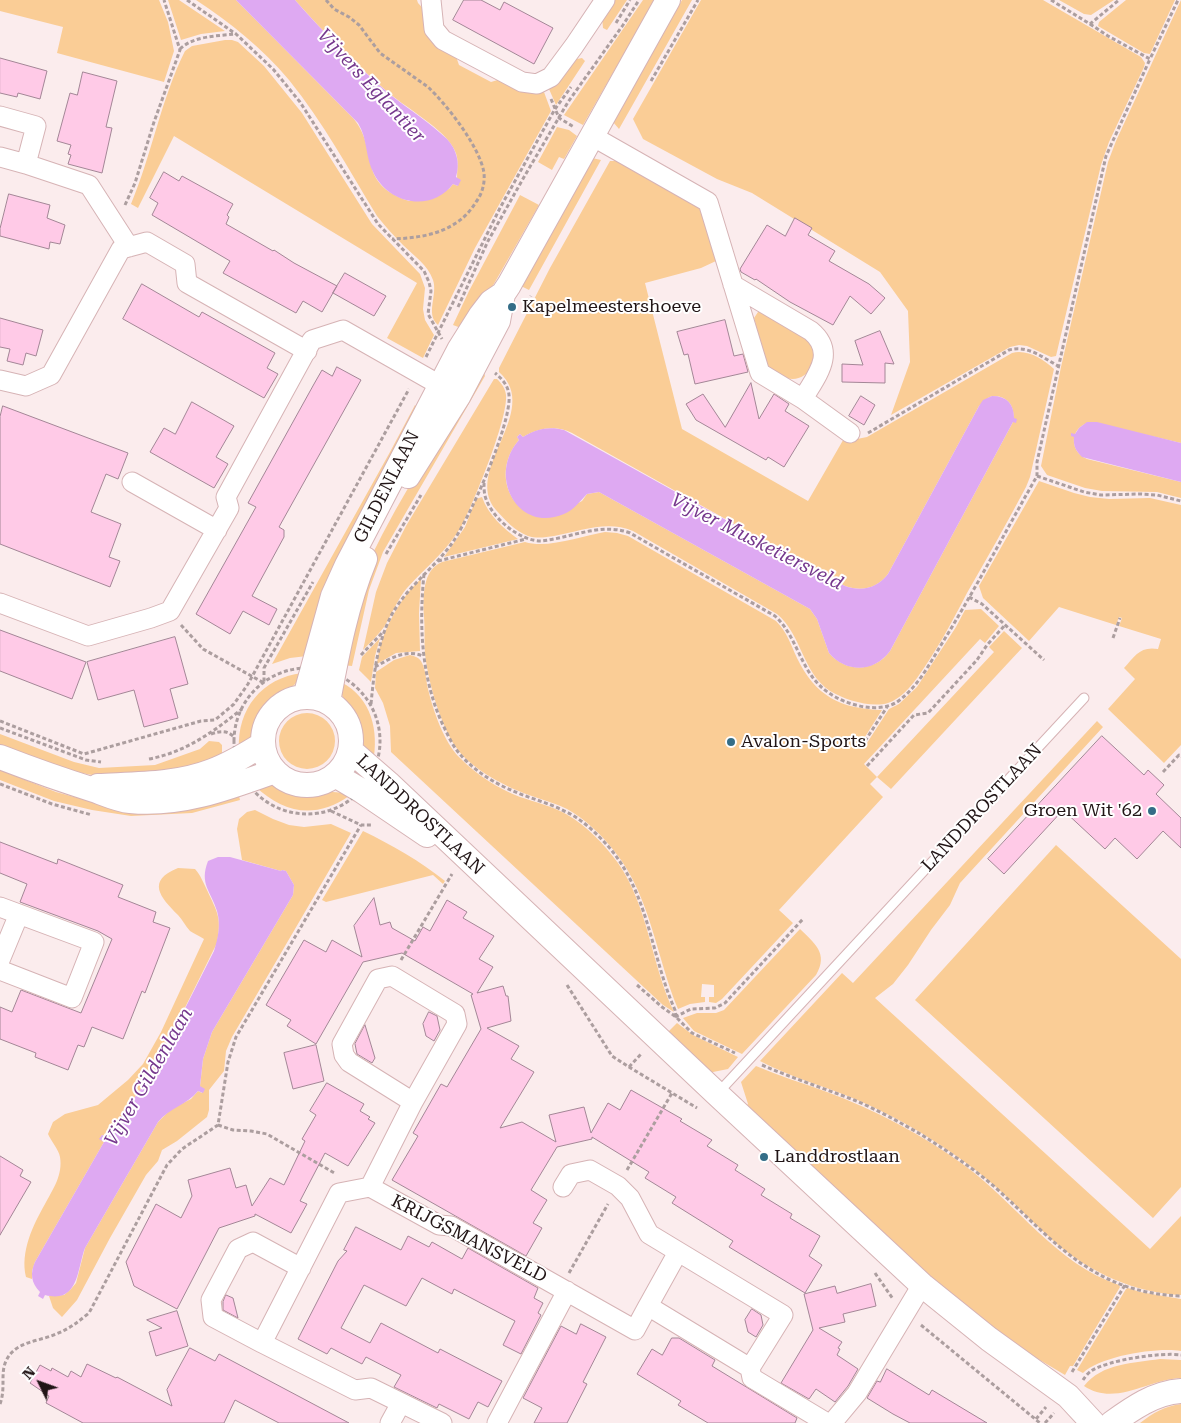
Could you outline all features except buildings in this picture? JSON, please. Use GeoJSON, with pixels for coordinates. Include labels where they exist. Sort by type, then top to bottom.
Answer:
{"type":"FeatureCollection","features":[{"type":"Feature","properties":{"kind":"street"},"geometry":{"type":"LineString","coordinates":[[431,0],[434,29],[443,40],[522,82],[537,84],[551,77],[604,0]]}},
{"type":"Feature","properties":{"kind":"street","name":"GILDENLAAN"},"geometry":{"type":"LineString","coordinates":[[305,697],[333,596],[347,565],[449,390],[498,321],[503,294],[668,0]]}},
{"type":"Feature","properties":{"kind":"street"},"geometry":{"type":"LineString","coordinates":[[0,116],[36,126],[26,164]]}},
{"type":"Feature","properties":{"kind":"street"},"geometry":{"type":"LineString","coordinates":[[592,136],[708,202],[760,373],[803,399],[850,433]]}},
{"type":"Feature","properties":{"kind":"street"},"geometry":{"type":"LineString","coordinates":[[0,157],[89,185],[129,247]]}},
{"type":"Feature","properties":{"kind":"street"},"geometry":{"type":"LineString","coordinates":[[0,380],[26,386],[51,375],[121,249],[147,242],[185,264],[187,284],[307,351]]}},
{"type":"Feature","properties":{"kind":"street"},"geometry":{"type":"LineString","coordinates":[[732,285],[819,337],[823,347],[824,358],[817,376],[803,399]]}},
{"type":"Feature","properties":{"kind":"street"},"geometry":{"type":"LineString","coordinates":[[0,602],[88,636],[170,611],[229,508],[226,496],[312,340],[343,330],[449,390]]}},
{"type":"Feature","properties":{"kind":"street","name":"GILDENLAAN"},"geometry":{"type":"LineString","coordinates":[[328,702],[342,630],[357,577],[449,390]]}},
{"type":"Feature","properties":{"kind":"street"},"geometry":{"type":"LineString","coordinates":[[132,482],[217,530]]}},
{"type":"Feature","properties":{"kind":"street"},"geometry":{"type":"LineString","coordinates":[[305,697],[317,698],[328,702],[344,717],[350,733],[350,750],[345,764],[335,775],[324,782],[311,785],[285,780],[275,772],[266,758],[263,744],[264,732],[268,721],[283,704],[294,699],[305,697]]}},
{"type":"Feature","properties":{"kind":"street"},"geometry":{"type":"LineString","coordinates":[[83,787],[160,783],[192,777],[230,763],[263,744]]}},
{"type":"Feature","properties":{"kind":"street","name":"LANDDROSTLAAN"},"geometry":{"type":"LineString","coordinates":[[350,750],[388,783],[657,1037],[709,1102],[922,1285],[989,1339],[1064,1394],[1093,1423]]}},
{"type":"Feature","properties":{"kind":"street"},"geometry":{"type":"LineString","coordinates":[[0,757],[128,801],[178,800],[210,794],[275,772]]}},
{"type":"Feature","properties":{"kind":"street","name":"LANDDROSTLAAN"},"geometry":{"type":"LineString","coordinates":[[335,775],[362,790],[490,879]]}},
{"type":"Feature","properties":{"kind":"street"},"geometry":{"type":"LineString","coordinates":[[0,907],[94,942],[72,998],[0,970]]}},
{"type":"Feature","properties":{"kind":"street"},"geometry":{"type":"LineString","coordinates":[[0,960],[19,914]]}},
{"type":"Feature","properties":{"kind":"street"},"geometry":{"type":"LineString","coordinates":[[392,976],[378,979],[342,1044],[344,1055],[349,1062],[413,1102]]}},
{"type":"Feature","properties":{"kind":"street","name":"KRIJGSMANSVELD"},"geometry":{"type":"LineString","coordinates":[[370,1187],[413,1102],[457,1024],[455,1014],[392,976]]}},
{"type":"Feature","properties":{"kind":"street"},"geometry":{"type":"LineString","coordinates":[[563,1187],[570,1174],[590,1170],[618,1186],[630,1198],[649,1234],[783,1315],[750,1368],[752,1378],[838,1421],[857,1394],[922,1285]]}},
{"type":"Feature","properties":{"kind":"street","name":"KRIJGSMANSVELD"},"geometry":{"type":"LineString","coordinates":[[262,1343],[339,1193],[370,1187],[439,1225],[451,1226],[635,1330],[678,1252]]}},
{"type":"Feature","properties":{"kind":"street"},"geometry":{"type":"LineString","coordinates":[[301,1268],[253,1242],[238,1250],[211,1300],[213,1317],[355,1390],[371,1388],[442,1423]]}},
{"type":"Feature","properties":{"kind":"street","name":"KRIJGSMANSVELD"},"geometry":{"type":"LineString","coordinates":[[497,1423],[567,1291]]}},
{"type":"Feature","properties":{"kind":"street"},"geometry":{"type":"LineString","coordinates":[[648,1306],[750,1368]]}},
{"type":"Feature","properties":{"kind":"street"},"geometry":{"type":"LineString","coordinates":[[1112,1423],[1136,1406],[1154,1397],[1181,1391]]}},
{"type":"Feature","properties":{"kind":"street"},"geometry":{"type":"LineString","coordinates":[[390,1423],[401,1403]]}},
{"type":"Feature","properties":{"kind":"lane","name":"LANDDROSTLAAN"},"geometry":{"type":"LineString","coordinates":[[709,1102],[1084,698]]}},
{"type":"Feature","properties":{"kind":"path"},"geometry":{"type":"LineString","coordinates":[[164,0],[180,50]]}},
{"type":"Feature","properties":{"kind":"path"},"geometry":{"type":"LineString","coordinates":[[187,0],[236,34],[273,69],[300,102],[374,218],[427,277],[430,291],[428,314],[442,340]]}},
{"type":"Feature","properties":{"kind":"path"},"geometry":{"type":"LineString","coordinates":[[326,0],[334,9],[359,25],[380,52],[435,94],[463,130],[482,165],[484,182],[481,192],[474,206],[464,218],[450,227],[431,234],[392,239]]}},
{"type":"Feature","properties":{"kind":"path"},"geometry":{"type":"LineString","coordinates":[[1051,0],[1108,36],[1150,59]]}},
{"type":"Feature","properties":{"kind":"path"},"geometry":{"type":"LineString","coordinates":[[1090,24],[1120,0]]}},
{"type":"Feature","properties":{"kind":"path"},"geometry":{"type":"LineString","coordinates":[[865,741],[888,706],[904,696],[917,683],[953,626],[1037,476],[1037,462],[1106,156],[1178,0]]}},
{"type":"Feature","properties":{"kind":"path"},"geometry":{"type":"LineString","coordinates":[[115,223],[135,183],[154,122],[180,50],[187,42],[236,34]]}},
{"type":"Feature","properties":{"kind":"path"},"geometry":{"type":"LineString","coordinates":[[850,433],[859,436],[868,433],[1010,350],[1021,348],[1030,350],[1058,366]]}},
{"type":"Feature","properties":{"kind":"path"},"geometry":{"type":"LineString","coordinates":[[371,704],[380,642],[399,602],[450,547],[463,526],[484,483],[506,420],[509,396],[507,386],[493,371]]}},
{"type":"Feature","properties":{"kind":"path"},"geometry":{"type":"LineString","coordinates":[[1037,476],[1084,492],[1101,495],[1157,495],[1181,501]]}},
{"type":"Feature","properties":{"kind":"path"},"geometry":{"type":"LineString","coordinates":[[484,483],[485,497],[492,510],[509,528],[527,539],[533,541],[547,540],[605,528],[618,529],[630,533],[775,616],[786,628],[813,680],[829,694],[840,700],[855,704],[871,707],[888,706]]}},
{"type":"Feature","properties":{"kind":"path"},"geometry":{"type":"LineString","coordinates":[[437,562],[527,539]]}},
{"type":"Feature","properties":{"kind":"path"},"geometry":{"type":"LineString","coordinates":[[424,574],[422,613],[423,656],[438,714],[451,741],[459,754],[480,772],[503,786],[565,811],[577,818],[606,844],[620,861],[645,915],[676,1016],[692,1033],[748,1060],[856,1101],[921,1135],[965,1164],[995,1188],[1057,1246],[1081,1264],[1106,1278],[1141,1290],[1181,1296]]}},
{"type":"Feature","properties":{"kind":"path"},"geometry":{"type":"LineString","coordinates":[[969,597],[982,604],[1044,660]]}},
{"type":"Feature","properties":{"kind":"path"},"geometry":{"type":"LineString","coordinates":[[170,611],[203,649],[264,683]]}},
{"type":"Feature","properties":{"kind":"path"},"geometry":{"type":"LineString","coordinates":[[1114,638],[1120,618]]}},
{"type":"Feature","properties":{"kind":"path"},"geometry":{"type":"LineString","coordinates":[[867,766],[914,714],[928,713],[977,660],[987,645],[1005,625]]}},
{"type":"Feature","properties":{"kind":"path"},"geometry":{"type":"LineString","coordinates":[[357,659],[385,630]]}},
{"type":"Feature","properties":{"kind":"path"},"geometry":{"type":"LineString","coordinates":[[375,667],[392,657],[402,654],[413,653],[423,656]]}},
{"type":"Feature","properties":{"kind":"path"},"geometry":{"type":"LineString","coordinates":[[145,760],[178,751],[208,735],[242,709]]}},
{"type":"Feature","properties":{"kind":"path"},"geometry":{"type":"LineString","coordinates":[[0,721],[84,754],[201,721],[215,720]]}},
{"type":"Feature","properties":{"kind":"path"},"geometry":{"type":"LineString","coordinates":[[0,728],[86,760],[104,762]]}},
{"type":"Feature","properties":{"kind":"path"},"geometry":{"type":"LineString","coordinates":[[208,735],[221,731],[228,732],[235,738]]}},
{"type":"Feature","properties":{"kind":"path"},"geometry":{"type":"LineString","coordinates":[[1164,772],[1179,755],[1181,757]]}},
{"type":"Feature","properties":{"kind":"path"},"geometry":{"type":"LineString","coordinates":[[331,811],[361,825],[373,825],[379,828]]}},
{"type":"Feature","properties":{"kind":"path"},"geometry":{"type":"LineString","coordinates":[[0,1404],[4,1389],[3,1369],[10,1354],[25,1344],[54,1335],[76,1325],[89,1313],[167,1165],[182,1149],[218,1125],[228,1062],[236,1038],[361,825]]}},
{"type":"Feature","properties":{"kind":"path","name":"LANDDROSTLAAN"},"geometry":{"type":"LineString","coordinates":[[446,869],[459,881]]}},
{"type":"Feature","properties":{"kind":"path"},"geometry":{"type":"LineString","coordinates":[[392,976],[452,874]]}},
{"type":"Feature","properties":{"kind":"path"},"geometry":{"type":"LineString","coordinates":[[629,1067],[676,1016],[691,1009],[715,1008],[725,1003],[803,919]]}},
{"type":"Feature","properties":{"kind":"path"},"geometry":{"type":"LineString","coordinates":[[563,979],[612,1056],[672,1093],[709,1102]]}},
{"type":"Feature","properties":{"kind":"path"},"geometry":{"type":"LineString","coordinates":[[567,1291],[564,1284],[672,1093]]}},
{"type":"Feature","properties":{"kind":"path"},"geometry":{"type":"LineString","coordinates":[[218,1125],[233,1130],[267,1134],[310,1159]]}},
{"type":"Feature","properties":{"kind":"path"},"geometry":{"type":"LineString","coordinates":[[870,1265],[885,1290],[906,1312],[1040,1423]]}},
{"type":"Feature","properties":{"kind":"path"},"geometry":{"type":"LineString","coordinates":[[1045,1423],[1064,1394],[1124,1285]]}},
{"type":"Feature","properties":{"kind":"path"},"geometry":{"type":"LineString","coordinates":[[1036,1419],[1091,1372],[1102,1366],[1114,1362],[1160,1355],[1181,1355]]}},
{"type":"Feature","properties":{"kind":"shaded area"},"geometry":{"type":"Polygon","coordinates":[[[0,0],[159,0],[168,22],[174,51],[164,82],[57,53],[63,27],[0,11],[0,0]]]}},
{"type":"Feature","properties":{"kind":"shaded area"},"geometry":{"type":"Polygon","coordinates":[[[168,0],[179,0],[225,31],[201,34],[181,40],[168,0]]]}},
{"type":"Feature","properties":{"kind":"shaded area"},"geometry":{"type":"Polygon","coordinates":[[[196,0],[236,0],[353,118],[361,130],[366,142],[371,165],[381,185],[392,194],[409,201],[449,189],[453,184],[458,186],[458,163],[454,149],[434,127],[390,94],[365,72],[295,0],[417,0],[448,41],[459,65],[491,82],[501,79],[527,92],[544,92],[551,111],[475,248],[438,325],[432,315],[434,286],[431,275],[424,265],[396,238],[377,216],[313,112],[279,68],[234,27],[196,0]]]}},
{"type":"Feature","properties":{"kind":"shaded area"},"geometry":{"type":"Polygon","coordinates":[[[613,0],[627,0],[607,30],[603,28],[602,17],[613,0]]]}},
{"type":"Feature","properties":{"kind":"shaded area"},"geometry":{"type":"Polygon","coordinates":[[[643,0],[655,0],[583,125],[564,115],[643,0]]]}},
{"type":"Feature","properties":{"kind":"shaded area"},"geometry":{"type":"Polygon","coordinates":[[[682,0],[692,0],[619,129],[613,122],[682,0]]]}},
{"type":"Feature","properties":{"kind":"shaded area"},"geometry":{"type":"Polygon","coordinates":[[[701,0],[1043,0],[1141,57],[1145,63],[1144,67],[1109,142],[1101,165],[1056,356],[1051,357],[1027,346],[1010,347],[891,415],[910,362],[908,311],[880,272],[752,193],[717,179],[643,139],[633,119],[701,0]]]}},
{"type":"Feature","properties":{"kind":"shaded area"},"geometry":{"type":"Polygon","coordinates":[[[1059,0],[1114,0],[1091,15],[1084,14],[1059,0]]]}},
{"type":"Feature","properties":{"kind":"shaded area"},"geometry":{"type":"Polygon","coordinates":[[[1126,0],[1175,0],[1150,54],[1144,53],[1098,26],[1099,22],[1126,0]]]}},
{"type":"Feature","properties":{"kind":"shaded area"},"geometry":{"type":"Polygon","coordinates":[[[1181,0],[1181,443],[1091,422],[1084,424],[1075,433],[1074,445],[1081,455],[1087,459],[1181,482],[1181,498],[1157,492],[1102,491],[1085,488],[1047,475],[1041,466],[1061,367],[1108,162],[1181,0]]]}},
{"type":"Feature","properties":{"kind":"shaded area"},"geometry":{"type":"Polygon","coordinates":[[[225,40],[238,42],[264,66],[302,113],[372,224],[420,274],[425,288],[423,309],[425,320],[434,335],[423,358],[387,338],[417,283],[174,136],[138,208],[131,204],[169,88],[185,51],[192,46],[225,40]]]}},
{"type":"Feature","properties":{"kind":"shaded area"},"geometry":{"type":"Polygon","coordinates":[[[582,58],[585,61],[556,105],[549,89],[572,60],[582,58]]]}},
{"type":"Feature","properties":{"kind":"shaded area"},"geometry":{"type":"Polygon","coordinates":[[[557,127],[569,130],[577,136],[564,159],[559,157],[552,170],[538,162],[557,127]]]}},
{"type":"Feature","properties":{"kind":"shaded area"},"geometry":{"type":"Polygon","coordinates":[[[592,158],[601,160],[529,290],[521,286],[592,158]]]}},
{"type":"Feature","properties":{"kind":"shaded area"},"geometry":{"type":"Polygon","coordinates":[[[610,161],[620,161],[701,208],[716,261],[701,268],[645,283],[682,429],[808,501],[846,435],[857,439],[867,437],[1012,353],[1023,352],[1029,354],[1054,369],[1030,477],[1026,487],[950,626],[924,668],[901,696],[888,703],[866,704],[850,700],[830,691],[813,674],[792,632],[777,614],[633,531],[613,526],[604,526],[541,538],[531,537],[515,528],[496,510],[488,494],[488,477],[508,422],[512,404],[510,387],[499,372],[499,368],[550,268],[610,161]],[[998,396],[988,398],[979,406],[888,574],[879,583],[864,589],[845,586],[566,431],[553,428],[535,431],[523,437],[520,434],[517,437],[519,440],[511,452],[506,478],[509,490],[515,501],[524,510],[536,515],[551,517],[582,501],[587,494],[599,492],[810,609],[817,619],[829,653],[836,660],[852,667],[869,666],[884,658],[890,651],[1013,422],[1014,417],[1010,403],[998,396]]]}},
{"type":"Feature","properties":{"kind":"shaded area"},"geometry":{"type":"Polygon","coordinates":[[[520,195],[539,205],[487,296],[461,328],[453,325],[469,291],[520,195]]]}},
{"type":"Feature","properties":{"kind":"shaded area"},"geometry":{"type":"Polygon","coordinates":[[[758,312],[813,343],[815,358],[813,365],[803,376],[796,379],[788,378],[767,366],[754,318],[758,312]]]}},
{"type":"Feature","properties":{"kind":"shaded area"},"geometry":{"type":"Polygon","coordinates":[[[483,369],[485,376],[383,552],[369,590],[352,666],[342,665],[370,559],[410,486],[483,369]]]}},
{"type":"Feature","properties":{"kind":"shaded area"},"geometry":{"type":"Polygon","coordinates":[[[494,379],[497,379],[503,386],[506,395],[502,422],[482,480],[462,525],[450,542],[407,588],[397,602],[384,627],[363,650],[376,592],[387,563],[406,526],[494,379]]]}},
{"type":"Feature","properties":{"kind":"shaded area"},"geometry":{"type":"Polygon","coordinates":[[[415,405],[421,411],[307,656],[290,658],[272,664],[390,452],[415,405]]]}},
{"type":"Feature","properties":{"kind":"shaded area"},"geometry":{"type":"Polygon","coordinates":[[[1039,481],[1090,497],[1109,499],[1150,498],[1181,505],[1181,745],[1164,763],[1108,709],[1135,679],[1124,668],[1138,653],[1152,648],[1158,649],[1161,639],[1119,626],[1122,618],[1119,617],[1116,625],[1059,607],[1029,641],[983,598],[979,586],[1039,481]]]}},
{"type":"Feature","properties":{"kind":"shaded area"},"geometry":{"type":"Polygon","coordinates":[[[482,497],[492,516],[518,539],[444,557],[465,527],[476,499],[482,497]]]}},
{"type":"Feature","properties":{"kind":"shaded area"},"geometry":{"type":"Polygon","coordinates":[[[605,532],[628,536],[776,621],[786,634],[804,671],[821,691],[831,698],[854,707],[882,710],[863,740],[867,743],[889,709],[899,704],[917,687],[965,610],[981,609],[999,626],[985,643],[980,639],[864,764],[877,777],[870,784],[883,797],[779,910],[793,923],[722,999],[716,1003],[709,1002],[709,997],[714,997],[714,985],[702,984],[701,997],[705,997],[705,1002],[690,1004],[678,1009],[637,888],[615,852],[593,828],[574,813],[504,784],[487,775],[464,757],[446,730],[436,704],[429,677],[425,654],[424,593],[427,578],[435,566],[442,562],[525,542],[534,544],[554,543],[605,532]]]}},
{"type":"Feature","properties":{"kind":"shaded area"},"geometry":{"type":"Polygon","coordinates":[[[421,579],[419,613],[420,651],[396,653],[377,664],[382,641],[398,606],[421,579]]]}},
{"type":"Feature","properties":{"kind":"shaded area"},"geometry":{"type":"Polygon","coordinates":[[[1004,631],[1022,648],[891,789],[877,777],[994,652],[989,647],[1004,631]]]}},
{"type":"Feature","properties":{"kind":"shaded area"},"geometry":{"type":"Polygon","coordinates":[[[380,638],[371,682],[359,670],[362,657],[380,638]]]}},
{"type":"Feature","properties":{"kind":"shaded area"},"geometry":{"type":"Polygon","coordinates":[[[410,655],[417,657],[422,663],[430,697],[440,726],[454,752],[460,758],[488,781],[520,797],[543,804],[574,819],[595,836],[618,863],[637,899],[666,994],[674,1012],[663,1005],[391,752],[390,726],[383,703],[375,688],[376,672],[394,660],[410,655]]]}},
{"type":"Feature","properties":{"kind":"shaded area"},"geometry":{"type":"Polygon","coordinates":[[[302,673],[292,687],[269,704],[263,712],[253,734],[239,749],[239,734],[242,721],[255,698],[275,681],[302,673]]]}},
{"type":"Feature","properties":{"kind":"shaded area"},"geometry":{"type":"Polygon","coordinates":[[[341,682],[360,697],[371,716],[375,739],[373,763],[361,745],[358,724],[342,695],[341,682]]]}},
{"type":"Feature","properties":{"kind":"shaded area"},"geometry":{"type":"Polygon","coordinates":[[[302,713],[312,713],[327,721],[333,730],[335,741],[333,752],[327,761],[312,769],[302,769],[291,764],[284,757],[279,746],[279,736],[284,725],[291,718],[302,713]]]}},
{"type":"Feature","properties":{"kind":"shaded area"},"geometry":{"type":"Polygon","coordinates":[[[1097,721],[1103,727],[960,883],[950,905],[908,965],[893,984],[875,998],[1150,1249],[1181,1216],[1181,1295],[1131,1286],[1084,1264],[1057,1244],[979,1173],[923,1134],[864,1103],[783,1072],[760,1061],[842,973],[853,983],[1097,721]]]}},
{"type":"Feature","properties":{"kind":"shaded area"},"geometry":{"type":"Polygon","coordinates":[[[0,734],[74,762],[99,768],[155,765],[200,749],[209,741],[219,742],[222,745],[222,760],[157,777],[97,776],[72,771],[0,745],[0,734]]]}},
{"type":"Feature","properties":{"kind":"shaded area"},"geometry":{"type":"Polygon","coordinates":[[[0,770],[56,792],[93,802],[238,792],[240,800],[192,813],[131,816],[92,810],[54,801],[0,780],[0,770]]]}},
{"type":"Feature","properties":{"kind":"shaded area"},"geometry":{"type":"Polygon","coordinates":[[[269,784],[299,793],[338,792],[349,796],[324,808],[300,810],[277,803],[255,786],[269,784]]]}},
{"type":"Feature","properties":{"kind":"shaded area"},"geometry":{"type":"Polygon","coordinates":[[[255,810],[289,825],[304,827],[331,824],[351,833],[232,1037],[226,1051],[224,1071],[209,1090],[207,1117],[177,1141],[162,1150],[158,1161],[146,1175],[77,1300],[62,1317],[53,1308],[49,1296],[64,1295],[76,1283],[85,1248],[158,1122],[171,1109],[191,1099],[198,1091],[202,1093],[200,1086],[203,1059],[212,1032],[293,895],[294,885],[286,871],[242,860],[237,829],[239,819],[247,812],[255,810]]]}},
{"type":"Feature","properties":{"kind":"shaded area"},"geometry":{"type":"Polygon","coordinates":[[[363,831],[406,854],[445,881],[443,884],[433,875],[326,902],[322,900],[363,831]]]}},
{"type":"Feature","properties":{"kind":"shaded area"},"geometry":{"type":"Polygon","coordinates":[[[1056,845],[1181,959],[1181,1187],[1153,1218],[915,1000],[1056,845]]]}},
{"type":"Feature","properties":{"kind":"shaded area"},"geometry":{"type":"Polygon","coordinates":[[[178,868],[195,869],[202,879],[218,915],[217,943],[154,1070],[107,1137],[102,1135],[100,1139],[104,1142],[35,1262],[32,1279],[26,1277],[26,1248],[36,1221],[57,1182],[60,1170],[61,1164],[57,1148],[48,1134],[53,1122],[65,1114],[98,1105],[128,1080],[143,1064],[161,1032],[204,939],[188,929],[166,902],[159,890],[162,878],[178,868]]]}},
{"type":"Feature","properties":{"kind":"shaded area"},"geometry":{"type":"Polygon","coordinates":[[[800,929],[818,949],[821,960],[820,967],[816,975],[742,1054],[694,1031],[683,1018],[697,1013],[716,1013],[724,1010],[800,929]]]}},
{"type":"Feature","properties":{"kind":"shaded area"},"geometry":{"type":"Polygon","coordinates":[[[677,1023],[693,1035],[738,1057],[728,1069],[711,1073],[669,1033],[677,1023]]]}},
{"type":"Feature","properties":{"kind":"shaded area"},"geometry":{"type":"Polygon","coordinates":[[[756,1066],[863,1107],[932,1143],[983,1180],[1056,1248],[1096,1275],[1119,1285],[1120,1287],[1073,1366],[1070,1366],[1065,1375],[1018,1347],[957,1301],[746,1106],[748,1104],[741,1082],[756,1066]]]}},
{"type":"Feature","properties":{"kind":"shaded area"},"geometry":{"type":"Polygon","coordinates":[[[1126,1289],[1181,1299],[1181,1351],[1158,1350],[1130,1354],[1103,1362],[1083,1373],[1077,1370],[1126,1289]]]}},
{"type":"Feature","properties":{"kind":"shaded area"},"geometry":{"type":"Polygon","coordinates":[[[1160,1359],[1181,1360],[1181,1378],[1169,1379],[1120,1393],[1108,1394],[1096,1392],[1084,1386],[1091,1378],[1109,1368],[1160,1359]]]}},
{"type":"Feature","properties":{"kind":"shaded area"},"geometry":{"type":"Polygon","coordinates":[[[1181,1404],[1181,1423],[1140,1423],[1159,1410],[1181,1404]]]}},
{"type":"Feature","properties":{"kind":"water","name":"Vijvers Eglantier"},"geometry":{"type":"Polygon","coordinates":[[[236,0],[295,0],[366,73],[447,139],[457,157],[456,177],[461,180],[458,186],[453,184],[434,199],[423,201],[412,201],[390,193],[381,184],[371,168],[358,123],[236,0]]]}},
{"type":"Feature","properties":{"kind":"water","name":"Vijver Musketiersveld"},"geometry":{"type":"Polygon","coordinates":[[[992,396],[1002,397],[1009,402],[1013,409],[1014,418],[1017,419],[1016,423],[1013,422],[890,651],[883,658],[868,667],[860,668],[843,664],[829,653],[817,619],[810,609],[599,492],[587,494],[568,512],[548,518],[533,516],[521,509],[512,498],[507,485],[506,470],[510,454],[519,440],[517,437],[520,434],[523,437],[543,429],[564,430],[845,586],[857,589],[869,588],[879,583],[888,574],[979,406],[983,400],[992,396]]]}},
{"type":"Feature","properties":{"kind":"water"},"geometry":{"type":"Polygon","coordinates":[[[1087,422],[1097,422],[1181,443],[1181,482],[1082,457],[1075,448],[1074,437],[1071,436],[1071,433],[1075,434],[1087,422]]]}},
{"type":"Feature","properties":{"kind":"water"},"geometry":{"type":"Polygon","coordinates":[[[218,857],[230,857],[286,871],[294,885],[293,895],[212,1032],[203,1059],[200,1086],[205,1089],[203,1093],[198,1091],[189,1100],[167,1113],[158,1122],[85,1248],[75,1283],[64,1294],[56,1296],[45,1295],[43,1299],[38,1296],[40,1292],[32,1278],[35,1262],[104,1142],[99,1139],[102,1135],[107,1137],[154,1070],[214,951],[219,921],[215,904],[205,882],[205,876],[208,861],[218,857]]]}},
{"type":"Feature","properties":{"kind":"place","name":"Kapelmeestershoeve"},"geometry":{"type":"Point","coordinates":[512,307]}},
{"type":"Feature","properties":{"kind":"place","name":"Avalon-Sports"},"geometry":{"type":"Point","coordinates":[731,742]}},
{"type":"Feature","properties":{"kind":"place","name":"Groen Wit '62"},"geometry":{"type":"Point","coordinates":[1152,811]}},
{"type":"Feature","properties":{"kind":"place","name":"Landdrostlaan"},"geometry":{"type":"Point","coordinates":[764,1157]}},
{"type":"Feature","properties":{"kind":"water label","name":"Vijver Gildenlaan"},"geometry":{"type":"Point","coordinates":[149,1077]}}]}
